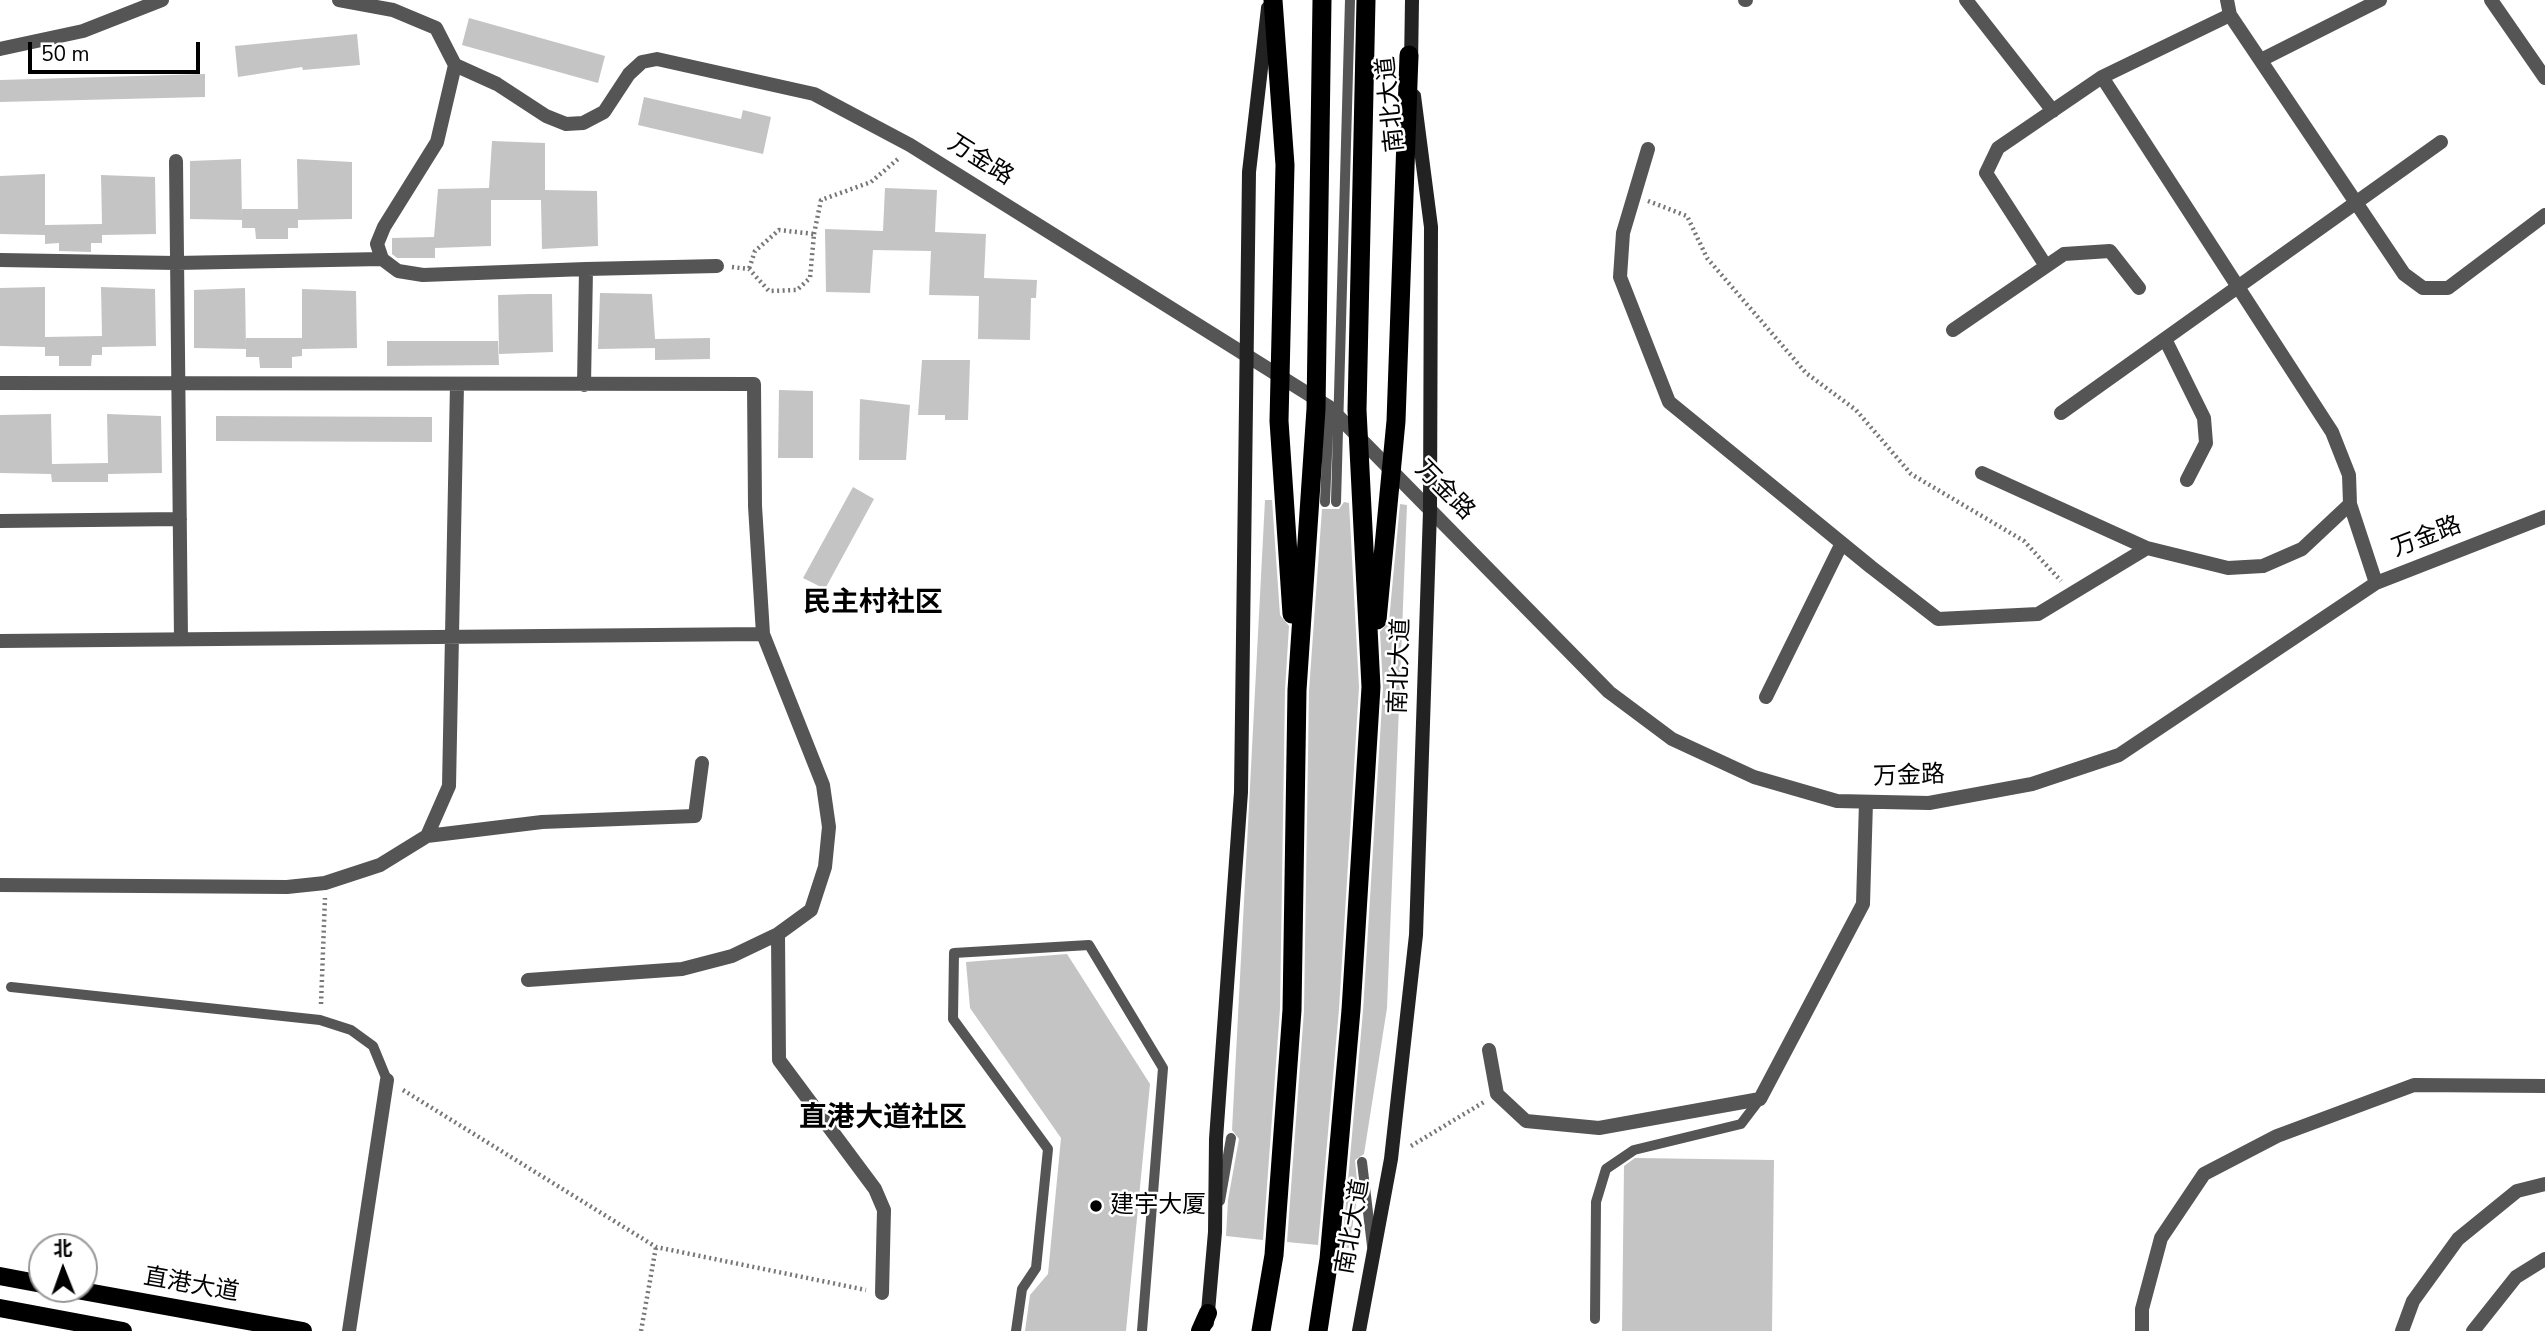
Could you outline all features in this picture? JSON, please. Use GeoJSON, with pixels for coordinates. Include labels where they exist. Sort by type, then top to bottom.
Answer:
{"type":"FeatureCollection","features":[{"type":"Feature","properties":{"kind":"highway"},"geometry":{"type":"LineString","coordinates":[[1271,0],[1285,165],[1279,421],[1297,690]]}},
{"type":"Feature","properties":{"kind":"highway"},"geometry":{"type":"LineString","coordinates":[[1261,1331],[1274,1255],[1292,1010],[1297,690],[1316,409],[1322,0]]}},
{"type":"Feature","properties":{"kind":"highway","name":"南北大道"},"geometry":{"type":"LineString","coordinates":[[1318,1331],[1329,1259],[1351,1010],[1371,687],[1357,410],[1366,0]]}},
{"type":"Feature","properties":{"kind":"highway"},"geometry":{"type":"LineString","coordinates":[[1371,687],[1396,421],[1409,55]]}},
{"type":"Feature","properties":{"kind":"main road"},"geometry":{"type":"LineString","coordinates":[[1200,1331],[1207,1322],[1215,1232],[1216,1139],[1241,792],[1249,172],[1271,0]]}},
{"type":"Feature","properties":{"kind":"main road","name":"南北大道"},"geometry":{"type":"LineString","coordinates":[[1359,1331],[1391,1159],[1416,934],[1430,511],[1430,227],[1409,55],[1412,0]]}},
{"type":"Feature","properties":{"kind":"main road"},"geometry":{"type":"LineString","coordinates":[[0,1276],[28,1281]]}},
{"type":"Feature","properties":{"kind":"main road","name":"直港大道"},"geometry":{"type":"LineString","coordinates":[[98,1294],[303,1331]]}},
{"type":"Feature","properties":{"kind":"main road"},"geometry":{"type":"LineString","coordinates":[[0,1308],[123,1331]]}},
{"type":"Feature","properties":{"kind":"main road"},"geometry":{"type":"LineString","coordinates":[[1207,1322],[1213,1331]]}},
{"type":"Feature","properties":{"kind":"street"},"geometry":{"type":"LineString","coordinates":[[0,49],[83,31],[162,0]]}},
{"type":"Feature","properties":{"kind":"street"},"geometry":{"type":"LineString","coordinates":[[339,0],[393,10],[436,28],[455,65],[437,142],[384,227],[377,244],[382,259],[398,271],[423,275],[717,267]]}},
{"type":"Feature","properties":{"kind":"street"},"geometry":{"type":"LineString","coordinates":[[1966,0],[2053,111]]}},
{"type":"Feature","properties":{"kind":"street"},"geometry":{"type":"LineString","coordinates":[[2261,60],[2380,0]]}},
{"type":"Feature","properties":{"kind":"street"},"geometry":{"type":"LineString","coordinates":[[2491,0],[2545,78]]}},
{"type":"Feature","properties":{"kind":"street"},"geometry":{"type":"LineString","coordinates":[[2046,266],[1986,173],[1998,148],[2102,77],[2229,7],[2261,60],[2404,274],[2423,288],[2448,288],[2545,215]]}},
{"type":"Feature","properties":{"kind":"street","name":"万金路"},"geometry":{"type":"LineString","coordinates":[[455,65],[498,84],[546,116],[566,124],[583,123],[604,112],[629,74],[642,62],[672,61],[814,94],[910,145],[1329,407],[1609,692],[1672,739],[1754,778],[1837,801],[1929,803],[2032,784],[2119,755],[2376,583],[2545,517]]}},
{"type":"Feature","properties":{"kind":"street"},"geometry":{"type":"LineString","coordinates":[[2102,77],[2332,432],[2349,475],[2350,504],[2376,583]]}},
{"type":"Feature","properties":{"kind":"street"},"geometry":{"type":"LineString","coordinates":[[2061,413],[2441,142]]}},
{"type":"Feature","properties":{"kind":"street"},"geometry":{"type":"LineString","coordinates":[[1648,149],[1623,233],[1620,277],[1669,402],[1842,543],[1938,619],[2038,614],[2147,548]]}},
{"type":"Feature","properties":{"kind":"street"},"geometry":{"type":"LineString","coordinates":[[176,161],[181,639]]}},
{"type":"Feature","properties":{"kind":"street"},"geometry":{"type":"LineString","coordinates":[[1953,330],[2064,254],[2110,251],[2139,288]]}},
{"type":"Feature","properties":{"kind":"street"},"geometry":{"type":"LineString","coordinates":[[0,260],[176,263],[382,259]]}},
{"type":"Feature","properties":{"kind":"street"},"geometry":{"type":"LineString","coordinates":[[584,385],[586,269]]}},
{"type":"Feature","properties":{"kind":"street"},"geometry":{"type":"LineString","coordinates":[[2165,339],[2204,418],[2206,443],[2187,480]]}},
{"type":"Feature","properties":{"kind":"street"},"geometry":{"type":"LineString","coordinates":[[0,383],[754,384],[755,506],[763,634],[823,785],[829,827],[825,867],[811,910],[778,934],[732,956],[682,969],[528,980]]}},
{"type":"Feature","properties":{"kind":"street"},"geometry":{"type":"LineString","coordinates":[[427,836],[449,786],[453,639],[451,565],[457,384]]}},
{"type":"Feature","properties":{"kind":"street"},"geometry":{"type":"LineString","coordinates":[[1982,473],[2147,548],[2228,568],[2263,566],[2302,549],[2350,504]]}},
{"type":"Feature","properties":{"kind":"street"},"geometry":{"type":"LineString","coordinates":[[0,521],[180,519]]}},
{"type":"Feature","properties":{"kind":"street"},"geometry":{"type":"LineString","coordinates":[[1766,697],[1842,543]]}},
{"type":"Feature","properties":{"kind":"street"},"geometry":{"type":"LineString","coordinates":[[0,641],[453,639],[763,634]]}},
{"type":"Feature","properties":{"kind":"street"},"geometry":{"type":"LineString","coordinates":[[0,885],[287,887],[325,883],[380,865],[427,836],[542,822],[695,816],[702,763]]}},
{"type":"Feature","properties":{"kind":"street"},"geometry":{"type":"LineString","coordinates":[[1489,1050],[1497,1094],[1526,1121],[1599,1128],[1760,1099],[1863,904],[1867,802]]}},
{"type":"Feature","properties":{"kind":"street"},"geometry":{"type":"LineString","coordinates":[[778,934],[779,1060],[875,1189],[884,1210],[882,1293]]}},
{"type":"Feature","properties":{"kind":"street"},"geometry":{"type":"LineString","coordinates":[[349,1331],[387,1080]]}},
{"type":"Feature","properties":{"kind":"street"},"geometry":{"type":"LineString","coordinates":[[2143,1331],[2143,1309],[2161,1238],[2204,1174],[2277,1136],[2414,1085],[2545,1086]]}},
{"type":"Feature","properties":{"kind":"street"},"geometry":{"type":"LineString","coordinates":[[2402,1331],[2413,1301],[2458,1239],[2517,1191],[2545,1184]]}},
{"type":"Feature","properties":{"kind":"street"},"geometry":{"type":"LineString","coordinates":[[2473,1331],[2516,1277],[2545,1259]]}},
{"type":"Feature","properties":{"kind":"lane"},"geometry":{"type":"LineString","coordinates":[[1329,407],[1331,502],[1350,0]]}},
{"type":"Feature","properties":{"kind":"lane"},"geometry":{"type":"LineString","coordinates":[[1016,1331],[1023,1289],[1036,1268],[1048,1149],[953,1019],[954,953],[1088,945],[1163,1068],[1142,1331]]}},
{"type":"Feature","properties":{"kind":"lane"},"geometry":{"type":"LineString","coordinates":[[11,987],[320,1020],[351,1030],[373,1046],[387,1080]]}},
{"type":"Feature","properties":{"kind":"lane"},"geometry":{"type":"LineString","coordinates":[[1595,1319],[1596,1202],[1606,1169],[1634,1150],[1741,1124],[1760,1099]]}},
{"type":"Feature","properties":{"kind":"lane"},"geometry":{"type":"LineString","coordinates":[[1215,1232],[1231,1138]]}},
{"type":"Feature","properties":{"kind":"lane"},"geometry":{"type":"LineString","coordinates":[[1363,1162],[1373,1259]]}},
{"type":"Feature","properties":{"kind":"path"},"geometry":{"type":"LineString","coordinates":[[814,234],[779,230],[755,251],[749,269],[769,291],[797,290],[810,278],[814,234],[821,200],[871,182],[890,169],[910,145]]}},
{"type":"Feature","properties":{"kind":"path"},"geometry":{"type":"LineString","coordinates":[[1634,196],[1687,216],[1707,258],[1805,373],[1856,410],[1911,474],[2024,541],[2071,592]]}},
{"type":"Feature","properties":{"kind":"path"},"geometry":{"type":"LineString","coordinates":[[320,1020],[325,883]]}},
{"type":"Feature","properties":{"kind":"path"},"geometry":{"type":"LineString","coordinates":[[387,1080],[656,1247],[882,1293]]}},
{"type":"Feature","properties":{"kind":"path"},"geometry":{"type":"LineString","coordinates":[[1391,1159],[1497,1094]]}},
{"type":"Feature","properties":{"kind":"path"},"geometry":{"type":"LineString","coordinates":[[641,1331],[656,1247]]}},
{"type":"Feature","properties":{"kind":"building"},"geometry":{"type":"Polygon","coordinates":[[[469,18],[605,56],[598,83],[462,45],[469,18]]]}},
{"type":"Feature","properties":{"kind":"building"},"geometry":{"type":"Polygon","coordinates":[[[357,34],[360,65],[303,70],[302,67],[238,77],[235,46],[357,34]]]}},
{"type":"Feature","properties":{"kind":"building"},"geometry":{"type":"Polygon","coordinates":[[[205,74],[205,97],[0,102],[0,80],[205,74]]]}},
{"type":"Feature","properties":{"kind":"building"},"geometry":{"type":"Polygon","coordinates":[[[644,97],[741,119],[743,110],[771,117],[763,154],[638,125],[644,97]]]}},
{"type":"Feature","properties":{"kind":"building"},"geometry":{"type":"Polygon","coordinates":[[[492,141],[545,143],[545,190],[597,191],[598,246],[542,249],[541,200],[491,200],[491,246],[435,248],[435,258],[397,258],[392,254],[392,238],[434,237],[438,189],[489,188],[492,141]]]}},
{"type":"Feature","properties":{"kind":"building"},"geometry":{"type":"Polygon","coordinates":[[[241,159],[242,220],[190,219],[190,161],[241,159]]]}},
{"type":"Feature","properties":{"kind":"building"},"geometry":{"type":"Polygon","coordinates":[[[297,159],[352,162],[352,219],[298,220],[298,228],[288,228],[288,239],[256,239],[255,228],[242,228],[242,209],[298,209],[297,159]]]}},
{"type":"Feature","properties":{"kind":"building"},"geometry":{"type":"Polygon","coordinates":[[[45,174],[45,225],[102,224],[101,175],[155,177],[156,234],[102,235],[102,243],[91,243],[91,252],[59,251],[59,243],[45,244],[45,235],[0,234],[0,176],[45,174]]]}},
{"type":"Feature","properties":{"kind":"building"},"geometry":{"type":"Polygon","coordinates":[[[885,188],[937,190],[935,232],[986,234],[984,278],[1037,280],[1036,298],[1031,298],[1030,340],[978,339],[979,296],[929,295],[931,251],[873,250],[870,293],[826,292],[825,229],[883,231],[885,188]]]}},
{"type":"Feature","properties":{"kind":"building"},"geometry":{"type":"Polygon","coordinates":[[[45,287],[45,337],[102,336],[101,287],[155,289],[156,346],[102,347],[102,355],[92,355],[91,366],[59,366],[59,356],[45,356],[45,347],[0,346],[0,288],[45,287]]]}},
{"type":"Feature","properties":{"kind":"building"},"geometry":{"type":"Polygon","coordinates":[[[245,288],[246,349],[194,348],[194,290],[245,288]]]}},
{"type":"Feature","properties":{"kind":"building"},"geometry":{"type":"Polygon","coordinates":[[[302,289],[356,291],[357,348],[302,349],[302,356],[292,357],[292,368],[260,368],[259,357],[246,357],[246,338],[302,338],[302,289]]]}},
{"type":"Feature","properties":{"kind":"building"},"geometry":{"type":"Polygon","coordinates":[[[600,293],[652,294],[655,339],[710,338],[710,359],[655,360],[655,348],[598,349],[600,293]]]}},
{"type":"Feature","properties":{"kind":"building"},"geometry":{"type":"Polygon","coordinates":[[[552,294],[553,352],[499,354],[498,295],[552,294]]]}},
{"type":"Feature","properties":{"kind":"building"},"geometry":{"type":"Polygon","coordinates":[[[387,341],[498,341],[499,365],[387,366],[387,341]]]}},
{"type":"Feature","properties":{"kind":"building"},"geometry":{"type":"Polygon","coordinates":[[[922,360],[970,360],[968,420],[945,420],[945,415],[918,415],[922,360]]]}},
{"type":"Feature","properties":{"kind":"building"},"geometry":{"type":"Polygon","coordinates":[[[779,390],[813,391],[813,458],[778,458],[779,390]]]}},
{"type":"Feature","properties":{"kind":"building"},"geometry":{"type":"Polygon","coordinates":[[[860,399],[910,405],[906,460],[859,460],[860,399]]]}},
{"type":"Feature","properties":{"kind":"building"},"geometry":{"type":"Polygon","coordinates":[[[51,414],[52,464],[108,463],[107,414],[161,416],[162,473],[108,474],[108,482],[52,482],[51,474],[0,473],[0,415],[51,414]]]}},
{"type":"Feature","properties":{"kind":"building"},"geometry":{"type":"Polygon","coordinates":[[[216,416],[432,417],[432,442],[216,441],[216,416]]]}},
{"type":"Feature","properties":{"kind":"building"},"geometry":{"type":"Polygon","coordinates":[[[853,487],[874,499],[825,589],[803,578],[853,487]]]}},
{"type":"Feature","properties":{"kind":"building"},"geometry":{"type":"Polygon","coordinates":[[[1265,500],[1272,500],[1280,615],[1289,626],[1285,690],[1280,1009],[1263,1240],[1226,1236],[1228,1200],[1239,1139],[1232,1130],[1265,500]]]}},
{"type":"Feature","properties":{"kind":"building"},"geometry":{"type":"Polygon","coordinates":[[[1344,502],[1349,503],[1359,687],[1339,1009],[1318,1245],[1287,1242],[1304,1011],[1309,691],[1322,509],[1339,509],[1344,502]]]}},
{"type":"Feature","properties":{"kind":"building"},"geometry":{"type":"Polygon","coordinates":[[[1400,504],[1407,505],[1387,1008],[1364,1154],[1355,1160],[1358,1192],[1349,1248],[1342,1248],[1363,1011],[1383,688],[1380,632],[1389,621],[1400,504]]]}},
{"type":"Feature","properties":{"kind":"building","name":"建宇大厦"},"geometry":{"type":"Polygon","coordinates":[[[1067,954],[1150,1084],[1126,1331],[1025,1331],[1030,1295],[1048,1274],[1061,1138],[970,1008],[966,962],[1067,954]]]}},
{"type":"Feature","properties":{"kind":"building"},"geometry":{"type":"Polygon","coordinates":[[[1635,1158],[1774,1160],[1772,1331],[1622,1331],[1624,1166],[1635,1158]]]}},
{"type":"Feature","properties":{"kind":"place","name":"建宇大厦"},"geometry":{"type":"Point","coordinates":[1096,1206]}},
{"type":"Feature","properties":{"kind":"district","name":"民主村社区"},"geometry":{"type":"Point","coordinates":[873,604]}},
{"type":"Feature","properties":{"kind":"district","name":"直港大道社区"},"geometry":{"type":"Point","coordinates":[883,1119]}}]}
